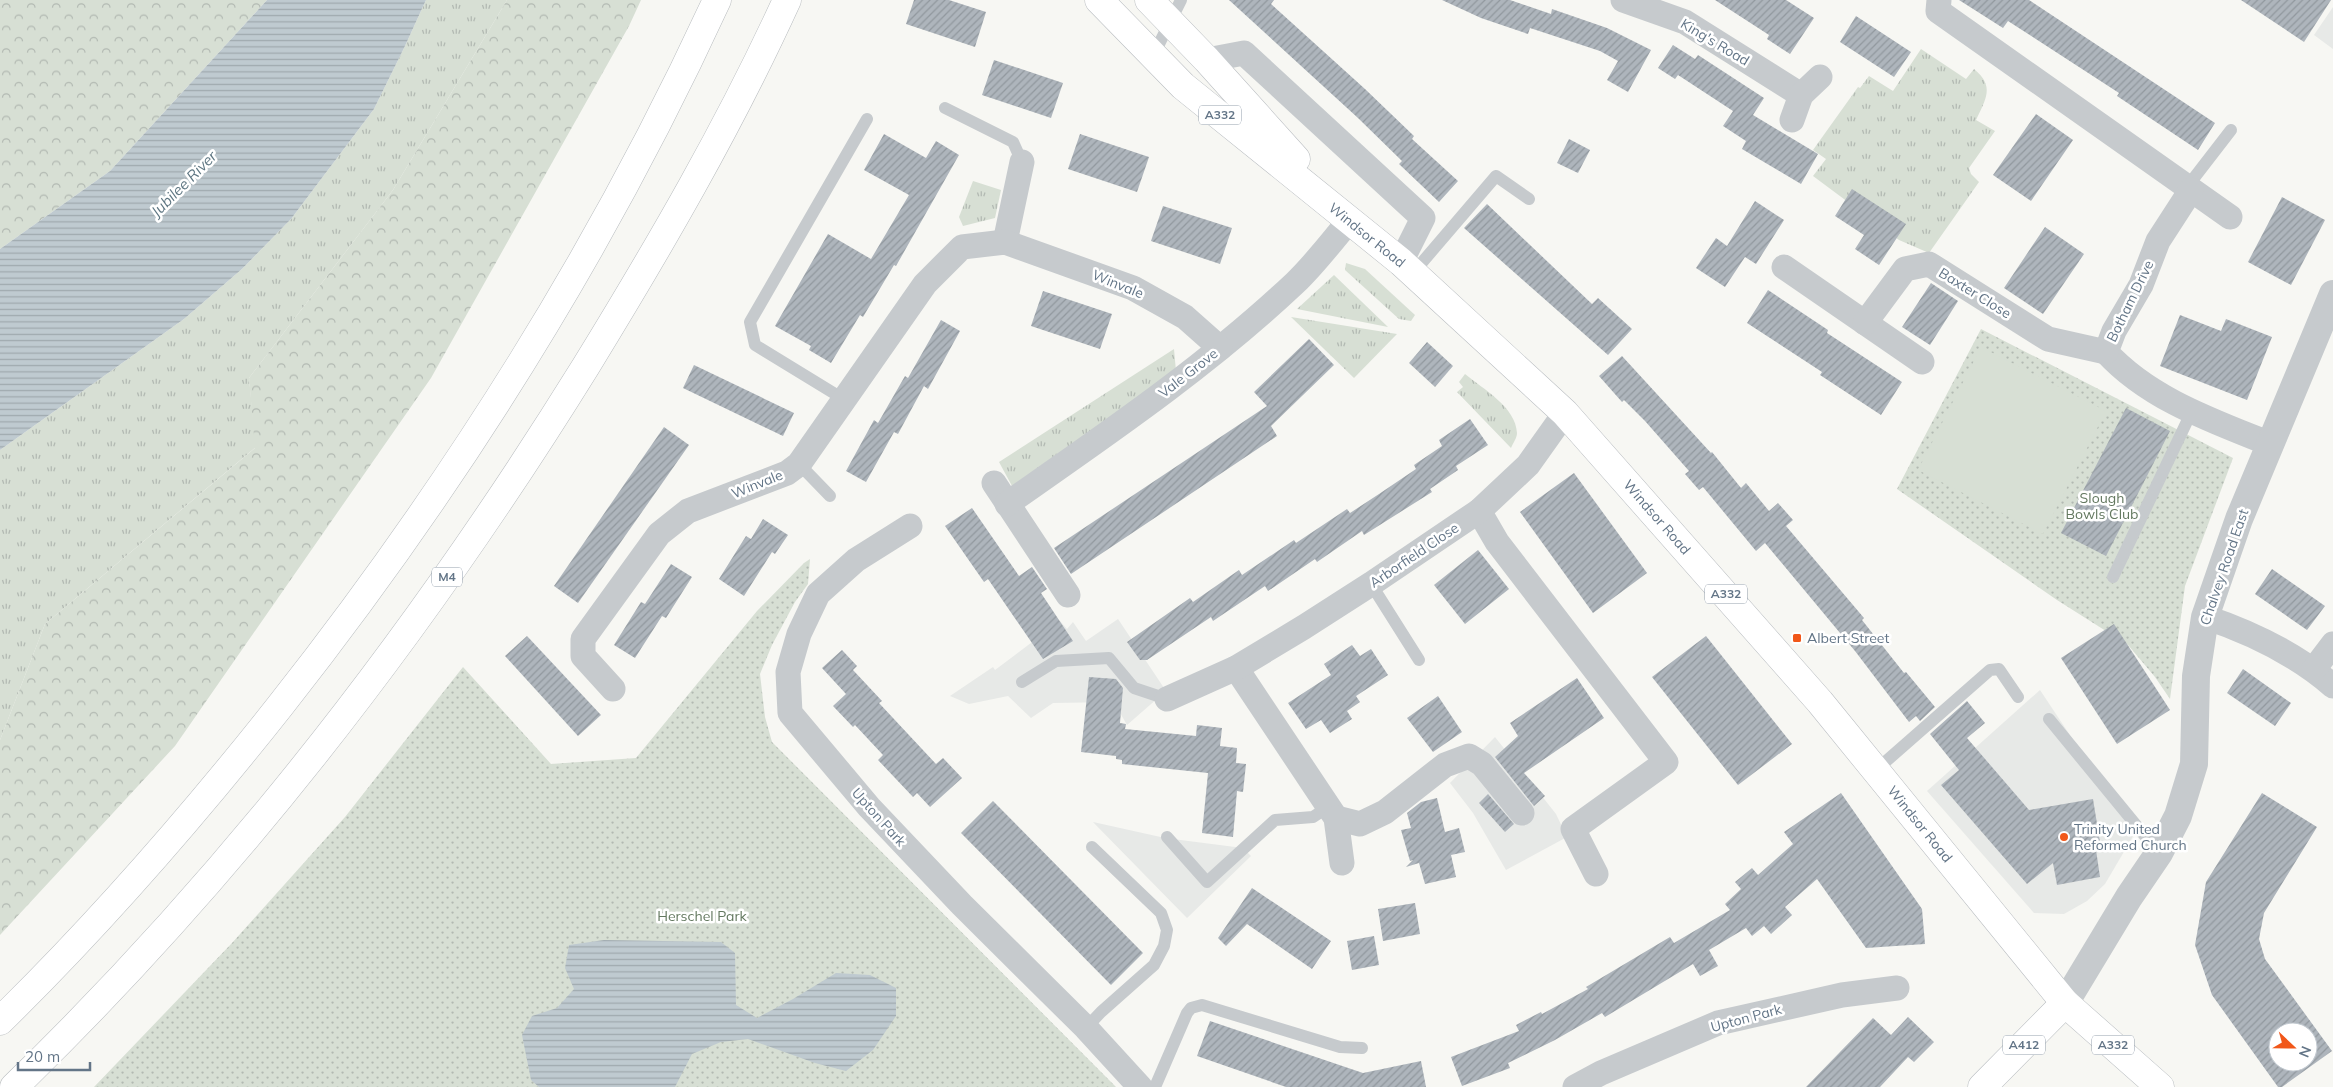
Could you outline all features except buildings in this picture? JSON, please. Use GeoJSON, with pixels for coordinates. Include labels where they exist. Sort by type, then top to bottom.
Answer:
{"type":"FeatureCollection","features":[{"type":"Feature","properties":{"kind":"main road"},"geometry":{"type":"LineString","coordinates":[[0,1021],[134,882],[224,777],[395,554],[456,467],[591,246],[644,148],[717,0]]}},
{"type":"Feature","properties":{"kind":"main road","name":"M4"},"geometry":{"type":"LineString","coordinates":[[14,1087],[120,979],[202,888],[340,722],[459,560],[556,413],[662,241],[745,87],[787,0]]}},
{"type":"Feature","properties":{"kind":"main road","name":"Windsor Road"},"geometry":{"type":"LineString","coordinates":[[1099,0],[1183,86],[1407,267],[1566,413],[1814,694],[2065,1003],[2160,1087]]}},
{"type":"Feature","properties":{"kind":"main road","name":"A332"},"geometry":{"type":"LineString","coordinates":[[1149,0],[1176,12],[1207,60],[1350,220]]}},
{"type":"Feature","properties":{"kind":"main road","name":"A412"},"geometry":{"type":"LineString","coordinates":[[1982,1087],[2065,1003]]}},
{"type":"Feature","properties":{"kind":"street","name":"King's Road"},"geometry":{"type":"LineString","coordinates":[[1623,0],[1685,22],[1802,96]]}},
{"type":"Feature","properties":{"kind":"street"},"geometry":{"type":"LineString","coordinates":[[1939,0],[1938,11],[2230,217]]}},
{"type":"Feature","properties":{"kind":"street"},"geometry":{"type":"LineString","coordinates":[[1207,60],[1244,53],[1423,218],[1407,267]]}},
{"type":"Feature","properties":{"kind":"street"},"geometry":{"type":"LineString","coordinates":[[1792,120],[1802,96],[1820,77]]}},
{"type":"Feature","properties":{"kind":"street"},"geometry":{"type":"LineString","coordinates":[[1005,242],[1022,162]]}},
{"type":"Feature","properties":{"kind":"street","name":"Botham Drive"},"geometry":{"type":"LineString","coordinates":[[2189,188],[2158,242],[2141,285],[2114,331],[2106,352],[2122,370],[2191,413],[2270,444]]}},
{"type":"Feature","properties":{"kind":"street","name":"Vale Grove"},"geometry":{"type":"LineString","coordinates":[[1008,504],[1142,409],[1220,348],[1297,282],[1350,220]]}},
{"type":"Feature","properties":{"kind":"street","name":"Winvale"},"geometry":{"type":"LineString","coordinates":[[613,690],[583,656],[583,639],[659,534],[688,511],[786,473],[799,464],[925,284],[962,246],[1005,242],[1133,288],[1185,317],[1220,348]]}},
{"type":"Feature","properties":{"kind":"street","name":"Baxter Close"},"geometry":{"type":"LineString","coordinates":[[1865,322],[1905,269],[1929,264],[2048,339],[2106,352]]}},
{"type":"Feature","properties":{"kind":"street"},"geometry":{"type":"LineString","coordinates":[[1784,267],[1922,362]]}},
{"type":"Feature","properties":{"kind":"street","name":"Chalvey Road East"},"geometry":{"type":"LineString","coordinates":[[2065,1003],[2129,898],[2159,853],[2178,816],[2194,764],[2196,676],[2205,617],[2239,519],[2329,312]]}},
{"type":"Feature","properties":{"kind":"street","name":"Arborfield Close"},"geometry":{"type":"LineString","coordinates":[[1167,699],[1236,668],[1371,584],[1479,511],[1528,465],[1566,413]]}},
{"type":"Feature","properties":{"kind":"street"},"geometry":{"type":"LineString","coordinates":[[994,483],[1068,596]]}},
{"type":"Feature","properties":{"kind":"street"},"geometry":{"type":"LineString","coordinates":[[1479,511],[1497,542],[1666,762],[1573,828],[1596,874]]}},
{"type":"Feature","properties":{"kind":"street","name":"Upton Park"},"geometry":{"type":"LineString","coordinates":[[910,526],[856,560],[818,594],[799,634],[788,672],[790,713],[869,807],[962,905],[1086,1028],[1140,1087]]}},
{"type":"Feature","properties":{"kind":"street"},"geometry":{"type":"LineString","coordinates":[[2205,617],[2241,630],[2314,670],[2333,686]]}},
{"type":"Feature","properties":{"kind":"street"},"geometry":{"type":"LineString","coordinates":[[2314,670],[2333,644]]}},
{"type":"Feature","properties":{"kind":"street"},"geometry":{"type":"LineString","coordinates":[[1236,668],[1332,812],[1342,863]]}},
{"type":"Feature","properties":{"kind":"street"},"geometry":{"type":"LineString","coordinates":[[1332,812],[1360,824],[1385,812],[1445,764],[1469,756],[1482,764],[1522,813]]}},
{"type":"Feature","properties":{"kind":"street","name":"Upton Park"},"geometry":{"type":"LineString","coordinates":[[1575,1087],[1601,1073],[1718,1023],[1842,995],[1897,988]]}},
{"type":"Feature","properties":{"kind":"lane"},"geometry":{"type":"LineString","coordinates":[[1153,56],[1176,12]]}},
{"type":"Feature","properties":{"kind":"lane"},"geometry":{"type":"LineString","coordinates":[[945,108],[1012,142],[1022,162]]}},
{"type":"Feature","properties":{"kind":"lane"},"geometry":{"type":"LineString","coordinates":[[845,400],[755,345],[750,322],[867,119]]}},
{"type":"Feature","properties":{"kind":"lane"},"geometry":{"type":"LineString","coordinates":[[2189,188],[2231,130]]}},
{"type":"Feature","properties":{"kind":"lane"},"geometry":{"type":"LineString","coordinates":[[1407,267],[1496,176],[1529,199]]}},
{"type":"Feature","properties":{"kind":"lane"},"geometry":{"type":"LineString","coordinates":[[2113,577],[2191,413]]}},
{"type":"Feature","properties":{"kind":"lane"},"geometry":{"type":"LineString","coordinates":[[799,464],[830,496]]}},
{"type":"Feature","properties":{"kind":"lane"},"geometry":{"type":"LineString","coordinates":[[1371,584],[1419,660]]}},
{"type":"Feature","properties":{"kind":"lane"},"geometry":{"type":"LineString","coordinates":[[1022,682],[1056,661],[1109,658],[1134,688],[1167,699]]}},
{"type":"Feature","properties":{"kind":"lane"},"geometry":{"type":"LineString","coordinates":[[1876,770],[1990,670],[1999,670],[2018,697]]}},
{"type":"Feature","properties":{"kind":"lane"},"geometry":{"type":"LineString","coordinates":[[2048,719],[2159,853]]}},
{"type":"Feature","properties":{"kind":"lane"},"geometry":{"type":"LineString","coordinates":[[1166,837],[1207,882],[1275,820],[1313,817],[1332,812]]}},
{"type":"Feature","properties":{"kind":"lane"},"geometry":{"type":"LineString","coordinates":[[1086,1028],[1101,1012],[1154,965],[1164,946],[1168,930],[1161,913],[1092,847]]}},
{"type":"Feature","properties":{"kind":"lane"},"geometry":{"type":"LineString","coordinates":[[1155,1087],[1187,1013],[1191,1008],[1202,1005],[1340,1048],[1362,1048]]}},
{"type":"Feature","properties":{"kind":"shaded area"},"geometry":{"type":"Polygon","coordinates":[[[2333,7],[2333,49],[2314,35],[2333,7]]]}},
{"type":"Feature","properties":{"kind":"shaded area"},"geometry":{"type":"Polygon","coordinates":[[[1118,619],[1166,691],[1127,725],[1114,702],[1053,703],[1031,718],[1008,696],[969,704],[950,696],[993,667],[995,670],[1060,621],[1067,629],[1073,622],[1086,641],[1118,619]]]}},
{"type":"Feature","properties":{"kind":"shaded area"},"geometry":{"type":"Polygon","coordinates":[[[2040,690],[2135,833],[2105,884],[2087,901],[2064,914],[2034,913],[1927,791],[2040,690]]]}},
{"type":"Feature","properties":{"kind":"shaded area"},"geometry":{"type":"Polygon","coordinates":[[[1495,737],[1556,814],[1567,837],[1506,870],[1473,813],[1450,783],[1495,737]]]}},
{"type":"Feature","properties":{"kind":"shaded area"},"geometry":{"type":"Polygon","coordinates":[[[1093,822],[1165,838],[1243,848],[1251,856],[1187,918],[1093,822]]]}},
{"type":"Feature","properties":{"kind":"green space"},"geometry":{"type":"Polygon","coordinates":[[[0,0],[267,0],[110,171],[0,249],[0,0]]]}},
{"type":"Feature","properties":{"kind":"green space"},"geometry":{"type":"Polygon","coordinates":[[[426,0],[507,0],[393,190],[249,378],[256,447],[45,624],[0,740],[0,450],[184,319],[242,269],[291,219],[374,109],[426,0]]]}},
{"type":"Feature","properties":{"kind":"green space"},"geometry":{"type":"Polygon","coordinates":[[[507,0],[641,0],[629,26],[431,378],[175,746],[0,935],[0,740],[45,624],[255,448],[249,378],[393,190],[507,0]]]}},
{"type":"Feature","properties":{"kind":"green space"},"geometry":{"type":"Polygon","coordinates":[[[1921,49],[1966,79],[1974,69],[1981,75],[1985,81],[1987,93],[1976,120],[1995,131],[1969,168],[1971,174],[1979,182],[1929,253],[1899,240],[1813,176],[1826,159],[1813,150],[1858,87],[1860,88],[1869,76],[1893,91],[1921,49]]]}},
{"type":"Feature","properties":{"kind":"green space"},"geometry":{"type":"Polygon","coordinates":[[[973,181],[1001,190],[995,218],[963,226],[959,217],[973,181]]]}},
{"type":"Feature","properties":{"kind":"green space"},"geometry":{"type":"Polygon","coordinates":[[[1346,263],[1365,269],[1415,315],[1411,321],[1399,319],[1345,270],[1346,263]]]}},
{"type":"Feature","properties":{"kind":"green space"},"geometry":{"type":"Polygon","coordinates":[[[1334,275],[1388,327],[1297,309],[1334,275]]]}},
{"type":"Feature","properties":{"kind":"green space"},"geometry":{"type":"Polygon","coordinates":[[[1291,317],[1397,334],[1354,378],[1291,317]]]}},
{"type":"Feature","properties":{"kind":"green space","name":"Slough Bowls Club"},"geometry":{"type":"Polygon","coordinates":[[[1981,329],[2233,458],[2185,586],[2170,699],[2155,677],[2128,645],[2057,600],[1897,489],[1981,329]]]}},
{"type":"Feature","properties":{"kind":"green space"},"geometry":{"type":"Polygon","coordinates":[[[1981,347],[2106,411],[2043,534],[1918,470],[1981,347]]]}},
{"type":"Feature","properties":{"kind":"green space"},"geometry":{"type":"Polygon","coordinates":[[[1174,349],[1176,371],[1012,486],[999,462],[1174,349]]]}},
{"type":"Feature","properties":{"kind":"green space"},"geometry":{"type":"Polygon","coordinates":[[[1465,374],[1497,399],[1511,415],[1517,433],[1511,448],[1457,392],[1463,387],[1459,382],[1465,374]]]}},
{"type":"Feature","properties":{"kind":"green space","name":"Herschel Park"},"geometry":{"type":"Polygon","coordinates":[[[810,559],[808,584],[795,602],[772,645],[760,674],[765,717],[772,742],[1116,1087],[94,1087],[232,943],[345,817],[463,667],[551,764],[636,758],[757,611],[810,559]]]}},
{"type":"Feature","properties":{"kind":"water","name":"Jubilee River"},"geometry":{"type":"Polygon","coordinates":[[[267,0],[426,0],[374,109],[291,219],[242,269],[184,319],[0,450],[0,249],[110,171],[267,0]]]}},
{"type":"Feature","properties":{"kind":"water"},"geometry":{"type":"Polygon","coordinates":[[[604,940],[721,942],[735,953],[736,1005],[757,1018],[836,973],[870,975],[896,988],[896,1016],[873,1050],[846,1071],[815,1063],[748,1039],[721,1042],[692,1054],[675,1087],[539,1087],[531,1080],[522,1035],[532,1016],[557,1008],[574,989],[565,968],[569,945],[604,940]]]}},
{"type":"Feature","properties":{"kind":"place","name":"Albert Street"},"geometry":{"type":"Point","coordinates":[1797,638]}},
{"type":"Feature","properties":{"kind":"place","name":"Trinity United Reformed Church"},"geometry":{"type":"Point","coordinates":[2064,837]}}]}
